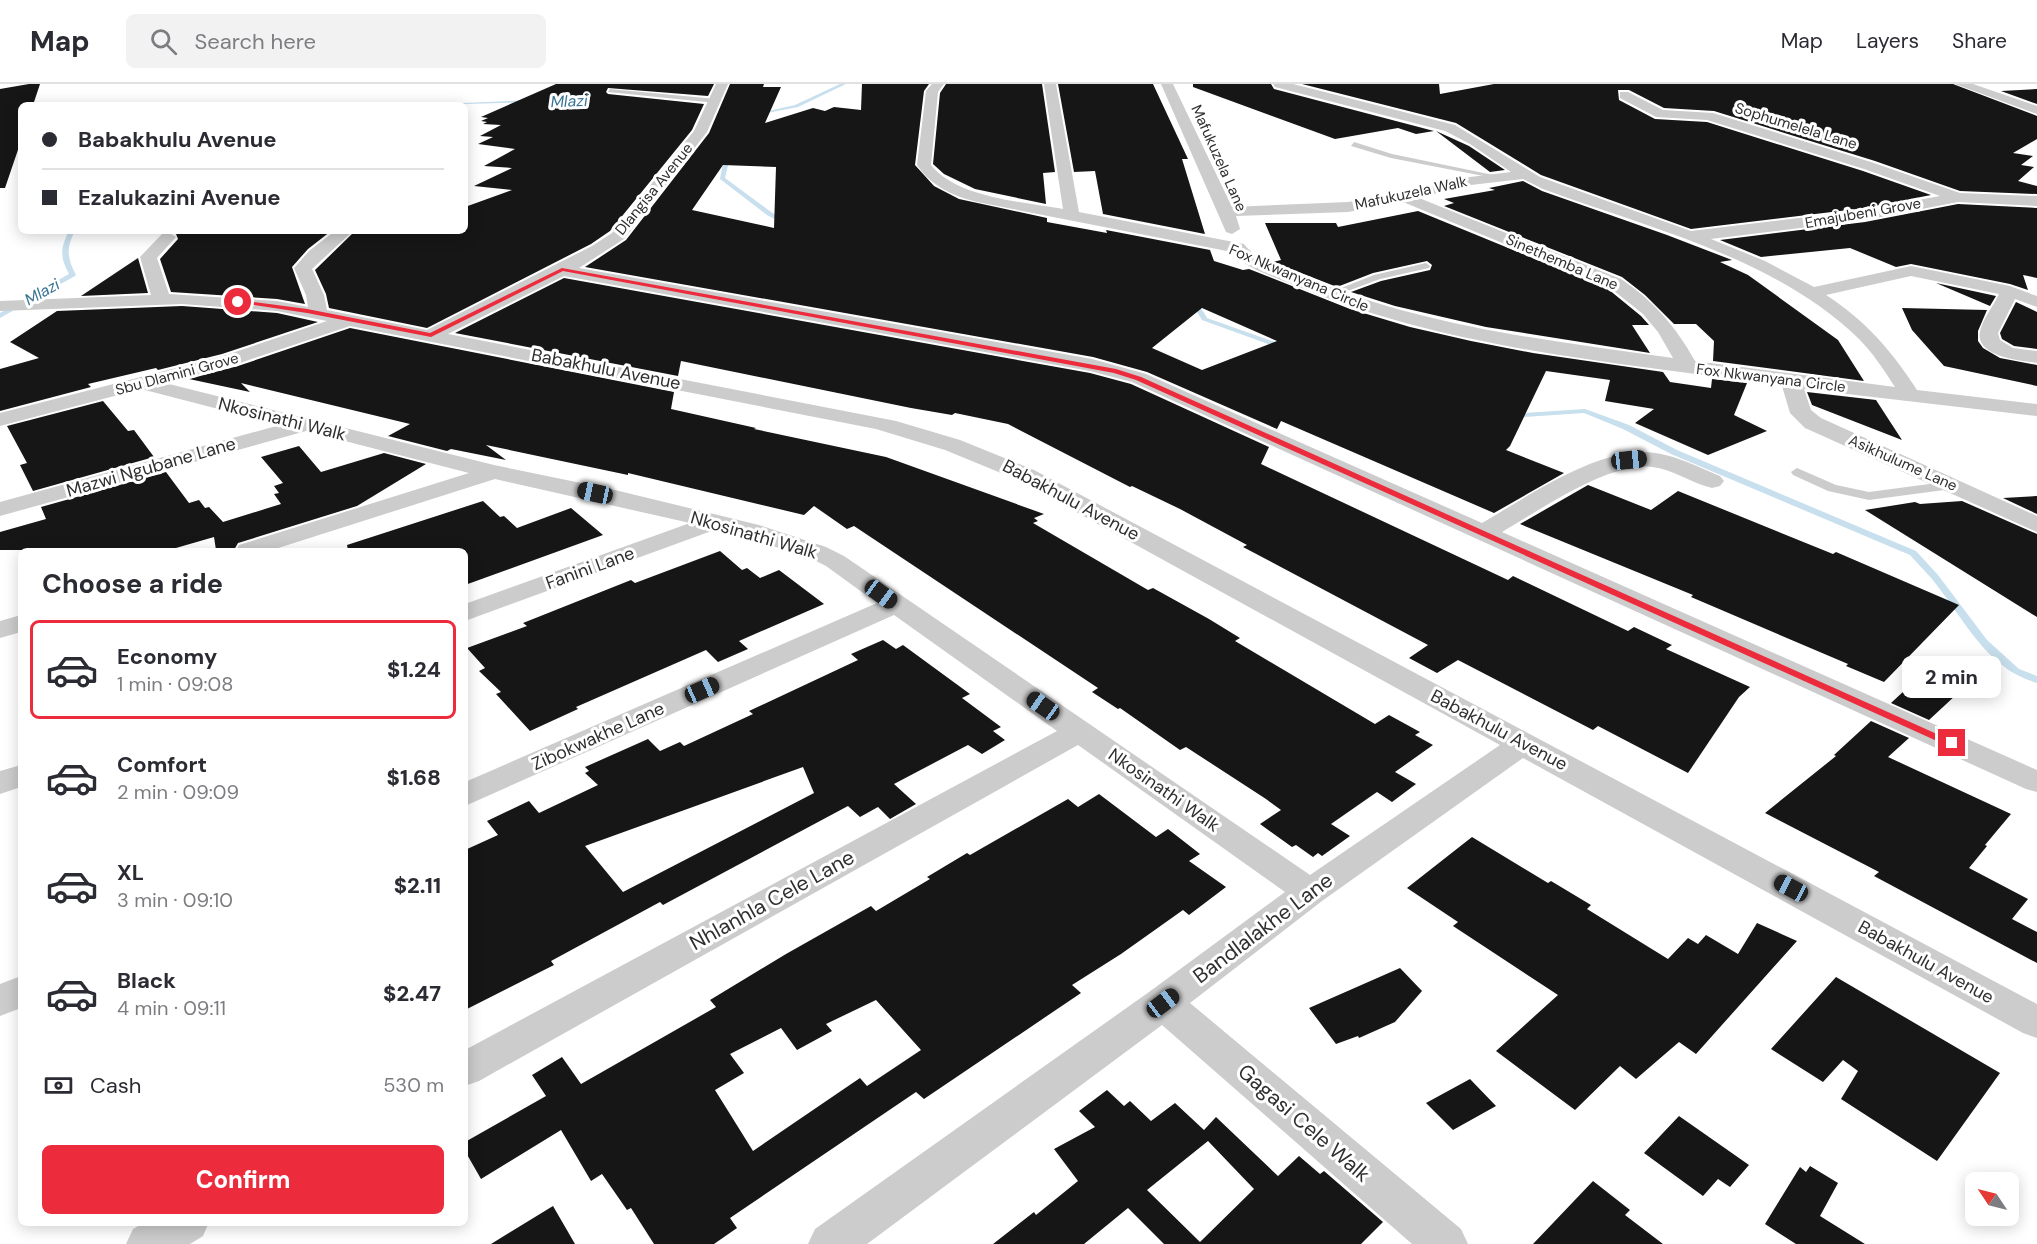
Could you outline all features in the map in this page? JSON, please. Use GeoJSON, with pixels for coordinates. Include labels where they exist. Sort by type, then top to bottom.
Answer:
{"type":"FeatureCollection","features":[{"type":"Feature","properties":{"kind":"street","name":"Dlangisa Avenue"},"geometry":{"type":"LineString","coordinates":[[431,335],[562,270],[618,236],[699,132],[716,101],[722,84]]}},
{"type":"Feature","properties":{"kind":"street","name":"Fox Nkwanyana Circle"},"geometry":{"type":"LineString","coordinates":[[938,84],[932,91],[923,153],[924,165],[931,176],[942,184],[977,197],[1238,248],[1245,256],[1262,265],[1331,294],[1387,314],[1451,330],[1688,367],[2037,410]]}},
{"type":"Feature","properties":{"kind":"street"},"geometry":{"type":"LineString","coordinates":[[1050,84],[1072,215]]}},
{"type":"Feature","properties":{"kind":"street","name":"Mafukuzela Lane"},"geometry":{"type":"LineString","coordinates":[[1167,84],[1227,212],[1238,248]]}},
{"type":"Feature","properties":{"kind":"street"},"geometry":{"type":"LineString","coordinates":[[1279,84],[1427,121],[1460,132],[1523,175],[1690,236],[1756,265],[1811,293],[1849,320],[1868,337],[1910,395]]}},
{"type":"Feature","properties":{"kind":"street"},"geometry":{"type":"LineString","coordinates":[[1961,84],[2037,110]]}},
{"type":"Feature","properties":{"kind":"street","name":"Sophumelela Lane"},"geometry":{"type":"LineString","coordinates":[[1624,95],[1660,114],[1708,116],[1869,166],[1958,197]]}},
{"type":"Feature","properties":{"kind":"street"},"geometry":{"type":"LineString","coordinates":[[1335,99],[1364,101],[1383,99]]}},
{"type":"Feature","properties":{"kind":"street","name":"Mafukuzela Walk"},"geometry":{"type":"LineString","coordinates":[[1227,212],[1348,207],[1404,197],[1442,185],[1523,175]]}},
{"type":"Feature","properties":{"kind":"street","name":"Sinethemba Lane"},"geometry":{"type":"LineString","coordinates":[[1404,197],[1615,283],[1638,298],[1656,315],[1670,332],[1688,367]]}},
{"type":"Feature","properties":{"kind":"street","name":"Emajubeni Grove"},"geometry":{"type":"LineString","coordinates":[[1690,236],[1865,215],[1958,197],[2037,201]]}},
{"type":"Feature","properties":{"kind":"street"},"geometry":{"type":"LineString","coordinates":[[318,313],[315,295],[303,268],[341,234]]}},
{"type":"Feature","properties":{"kind":"street"},"geometry":{"type":"LineString","coordinates":[[162,300],[148,257],[168,237]]}},
{"type":"Feature","properties":{"kind":"street"},"geometry":{"type":"LineString","coordinates":[[562,270],[1116,371],[1139,378],[2037,782]]}},
{"type":"Feature","properties":{"kind":"street"},"geometry":{"type":"LineString","coordinates":[[1811,293],[1888,274],[1911,271],[2010,291],[2037,302]]}},
{"type":"Feature","properties":{"kind":"street"},"geometry":{"type":"LineString","coordinates":[[2010,291],[1989,333],[1989,339],[1997,348],[2037,357]]}},
{"type":"Feature","properties":{"kind":"street","name":"Babakhulu Avenue"},"geometry":{"type":"LineString","coordinates":[[0,306],[162,300],[219,300],[277,306],[876,423],[914,431],[977,453],[1026,475],[2037,1022]]}},
{"type":"Feature","properties":{"kind":"street","name":"Sbu Dlamini Grove"},"geometry":{"type":"LineString","coordinates":[[0,420],[144,384],[256,352],[351,319]]}},
{"type":"Feature","properties":{"kind":"street","name":"Asikhulume Lane"},"geometry":{"type":"LineString","coordinates":[[1791,381],[1801,413],[1813,423],[2037,525]]}},
{"type":"Feature","properties":{"kind":"street","name":"Nkosinathi Walk"},"geometry":{"type":"LineString","coordinates":[[144,384],[494,472],[615,497],[750,530],[818,552],[835,561],[1310,892]]}},
{"type":"Feature","properties":{"kind":"street","name":"Mazwi Ngubane Lane"},"geometry":{"type":"LineString","coordinates":[[0,509],[302,425]]}},
{"type":"Feature","properties":{"kind":"street"},"geometry":{"type":"LineString","coordinates":[[1482,533],[1602,469],[1629,460],[1656,460],[1712,481]]}},
{"type":"Feature","properties":{"kind":"street"},"geometry":{"type":"LineString","coordinates":[[254,548],[494,472]]}},
{"type":"Feature","properties":{"kind":"street","name":"Fanini Lane"},"geometry":{"type":"LineString","coordinates":[[468,612],[714,522]]}},
{"type":"Feature","properties":{"kind":"street","name":"Zibokwakhe Lane"},"geometry":{"type":"LineString","coordinates":[[468,794],[896,604]]}},
{"type":"Feature","properties":{"kind":"street"},"geometry":{"type":"LineString","coordinates":[[0,630],[18,624]]}},
{"type":"Feature","properties":{"kind":"street","name":"Nhlanhla Cele Lane"},"geometry":{"type":"LineString","coordinates":[[468,1067],[1080,731]]}},
{"type":"Feature","properties":{"kind":"street","name":"Bandlalakhe Lane"},"geometry":{"type":"LineString","coordinates":[[831,1244],[1163,1003],[1310,892],[1524,743]]}},
{"type":"Feature","properties":{"kind":"street"},"geometry":{"type":"LineString","coordinates":[[0,783],[18,776]]}},
{"type":"Feature","properties":{"kind":"street"},"geometry":{"type":"LineString","coordinates":[[0,1000],[18,992]]}},
{"type":"Feature","properties":{"kind":"street","name":"Gagasi Cele Walk"},"geometry":{"type":"LineString","coordinates":[[1163,1003],[1445,1244]]}},
{"type":"Feature","properties":{"kind":"street"},"geometry":{"type":"LineString","coordinates":[[149,1244],[179,1226]]}},
{"type":"Feature","properties":{"kind":"lane"},"geometry":{"type":"LineString","coordinates":[[610,91],[716,101]]}},
{"type":"Feature","properties":{"kind":"lane"},"geometry":{"type":"LineString","coordinates":[[1354,144],[1385,154],[1499,177]]}},
{"type":"Feature","properties":{"kind":"lane"},"geometry":{"type":"LineString","coordinates":[[1331,294],[1377,277],[1426,266]]}},
{"type":"Feature","properties":{"kind":"lane"},"geometry":{"type":"LineString","coordinates":[[1797,472],[1832,488],[1869,496],[1952,485]]}},
{"type":"Feature","properties":{"kind":"building"},"geometry":{"type":"Polygon","coordinates":[[[40,84],[34,102],[18,102],[18,150],[5,188],[0,188],[0,89],[40,84]]]}},
{"type":"Feature","properties":{"kind":"building"},"geometry":{"type":"Polygon","coordinates":[[[556,84],[714,84],[708,96],[608,88],[606,92],[608,94],[704,104],[692,130],[610,231],[591,244],[427,328],[329,308],[326,294],[315,270],[352,234],[468,234],[468,206],[512,190],[474,186],[512,168],[484,166],[515,149],[478,144],[493,137],[480,136],[501,125],[483,124],[487,122],[481,121],[488,118],[481,117],[556,84]]]}},
{"type":"Feature","properties":{"kind":"building"},"geometry":{"type":"Polygon","coordinates":[[[730,84],[764,84],[763,87],[781,87],[765,123],[813,108],[825,111],[834,107],[861,110],[862,84],[929,84],[924,91],[915,165],[934,186],[959,199],[1047,218],[1047,222],[1107,233],[1106,230],[1210,250],[1214,261],[1243,270],[1249,269],[1350,309],[1410,327],[1533,353],[1663,372],[1670,382],[1711,388],[1712,379],[1747,383],[1734,415],[1767,431],[1708,455],[1635,423],[1654,409],[1605,401],[1610,380],[1546,371],[1506,450],[1564,473],[1494,513],[1281,421],[1277,429],[1147,372],[1093,357],[585,267],[626,240],[709,133],[730,84]],[[723,165],[692,210],[774,228],[776,167],[723,165]],[[1202,308],[1152,348],[1202,370],[1277,341],[1202,308]]]}},
{"type":"Feature","properties":{"kind":"building"},"geometry":{"type":"Polygon","coordinates":[[[946,84],[1042,84],[1055,172],[1043,173],[1046,204],[975,189],[944,174],[933,164],[940,93],[946,84]]]}},
{"type":"Feature","properties":{"kind":"building"},"geometry":{"type":"Polygon","coordinates":[[[1058,84],[1153,84],[1188,159],[1182,159],[1205,234],[1103,214],[1095,171],[1074,172],[1058,84]]]}},
{"type":"Feature","properties":{"kind":"building"},"geometry":{"type":"Polygon","coordinates":[[[1193,84],[1271,84],[1274,89],[1434,131],[1416,134],[1398,128],[1335,139],[1193,87],[1193,84]]]}},
{"type":"Feature","properties":{"kind":"building"},"geometry":{"type":"Polygon","coordinates":[[[1302,84],[1439,84],[1440,94],[1494,84],[1953,84],[2037,116],[2037,139],[2013,153],[2033,156],[2021,165],[2034,167],[2018,181],[2037,186],[2037,194],[1960,191],[1875,161],[1714,111],[1664,108],[1629,90],[1618,90],[1619,100],[1655,119],[1707,122],[1931,195],[1865,208],[1691,229],[1541,175],[1456,123],[1302,84]]]}},
{"type":"Feature","properties":{"kind":"building"},"geometry":{"type":"Polygon","coordinates":[[[2037,89],[2037,104],[2001,91],[2037,89]]]}},
{"type":"Feature","properties":{"kind":"building"},"geometry":{"type":"Polygon","coordinates":[[[1436,131],[1469,146],[1505,170],[1490,172],[1436,131]]]}},
{"type":"Feature","properties":{"kind":"building"},"geometry":{"type":"Polygon","coordinates":[[[1523,181],[1542,191],[1732,260],[1720,262],[1748,275],[1838,340],[1864,381],[1713,361],[1714,341],[1696,324],[1674,324],[1645,295],[1622,277],[1444,206],[1454,203],[1444,199],[1495,190],[1489,188],[1523,181]]]}},
{"type":"Feature","properties":{"kind":"building"},"geometry":{"type":"Polygon","coordinates":[[[1958,204],[2037,208],[2037,278],[2023,275],[2028,290],[2010,284],[1911,264],[1896,267],[1850,248],[1761,257],[1720,240],[1865,222],[1958,204]]]}},
{"type":"Feature","properties":{"kind":"building"},"geometry":{"type":"Polygon","coordinates":[[[1418,211],[1608,289],[1649,325],[1632,325],[1650,353],[1486,327],[1395,306],[1351,292],[1381,281],[1430,270],[1432,265],[1427,261],[1373,273],[1337,287],[1273,262],[1281,260],[1265,223],[1336,223],[1338,227],[1418,211]]]}},
{"type":"Feature","properties":{"kind":"building"},"geometry":{"type":"Polygon","coordinates":[[[176,234],[327,234],[308,249],[292,267],[305,304],[277,299],[171,292],[160,259],[178,239],[176,234]]]}},
{"type":"Feature","properties":{"kind":"building"},"geometry":{"type":"Polygon","coordinates":[[[138,258],[148,293],[81,296],[138,258]]]}},
{"type":"Feature","properties":{"kind":"building"},"geometry":{"type":"Polygon","coordinates":[[[564,278],[1090,373],[1131,384],[1269,447],[1261,464],[1508,580],[1513,576],[1628,631],[1634,627],[1672,645],[1666,649],[1750,687],[1739,697],[1688,773],[1598,726],[1593,730],[1458,660],[1437,673],[1409,658],[1428,645],[1243,547],[1247,545],[1180,509],[1130,487],[1008,424],[955,413],[952,415],[911,408],[681,361],[678,376],[455,333],[564,278]]]}},
{"type":"Feature","properties":{"kind":"building"},"geometry":{"type":"Polygon","coordinates":[[[1936,283],[1996,296],[1990,306],[1936,283]]]}},
{"type":"Feature","properties":{"kind":"building"},"geometry":{"type":"Polygon","coordinates":[[[2016,302],[2037,312],[2037,349],[2014,346],[2002,339],[2000,333],[2016,302]]]}},
{"type":"Feature","properties":{"kind":"building"},"geometry":{"type":"Polygon","coordinates":[[[182,306],[277,313],[318,322],[222,354],[88,384],[91,387],[0,411],[0,369],[39,358],[10,342],[57,311],[182,306]]]}},
{"type":"Feature","properties":{"kind":"building"},"geometry":{"type":"Polygon","coordinates":[[[1902,308],[1987,310],[1978,331],[1978,341],[1983,348],[2000,358],[2037,365],[2037,386],[1944,366],[1912,330],[1902,308]]]}},
{"type":"Feature","properties":{"kind":"building"},"geometry":{"type":"Polygon","coordinates":[[[350,328],[674,392],[671,409],[886,457],[1044,514],[1034,518],[1038,521],[1033,523],[1148,590],[1153,588],[1209,619],[1240,638],[1235,641],[1375,724],[1389,715],[1420,732],[1415,735],[1433,745],[1395,772],[1416,784],[1392,802],[1377,792],[1331,824],[1350,836],[1322,856],[1318,853],[1313,857],[1296,845],[1292,847],[1260,824],[1281,810],[1266,799],[1186,747],[1180,750],[1120,708],[1118,709],[1092,692],[1098,688],[854,526],[847,529],[814,506],[804,515],[628,473],[628,475],[486,445],[506,460],[451,449],[447,451],[388,436],[410,424],[241,383],[250,392],[189,379],[238,366],[350,328]]]}},
{"type":"Feature","properties":{"kind":"building"},"geometry":{"type":"Polygon","coordinates":[[[1807,392],[1876,400],[1902,440],[1812,405],[1807,392]]]}},
{"type":"Feature","properties":{"kind":"building"},"geometry":{"type":"Polygon","coordinates":[[[103,401],[128,431],[134,430],[154,457],[33,491],[20,465],[27,463],[7,426],[103,401]]]}},
{"type":"Feature","properties":{"kind":"building"},"geometry":{"type":"Polygon","coordinates":[[[299,446],[321,472],[384,453],[426,464],[357,506],[238,543],[235,548],[216,548],[214,537],[176,548],[0,550],[0,532],[46,519],[41,507],[166,472],[189,503],[199,500],[205,508],[209,507],[223,522],[281,504],[274,494],[279,493],[274,486],[283,483],[261,457],[299,446]]]}},
{"type":"Feature","properties":{"kind":"building"},"geometry":{"type":"Polygon","coordinates":[[[1588,485],[1651,510],[1678,491],[1833,554],[1836,552],[1959,605],[1884,682],[1846,666],[1848,664],[1691,597],[1693,595],[1520,524],[1588,485]]]}},
{"type":"Feature","properties":{"kind":"building"},"geometry":{"type":"Polygon","coordinates":[[[2037,496],[2037,514],[2003,498],[2037,496]]]}},
{"type":"Feature","properties":{"kind":"building"},"geometry":{"type":"Polygon","coordinates":[[[483,501],[500,517],[504,516],[517,528],[571,508],[603,535],[468,584],[468,548],[348,548],[347,545],[483,501]]]}},
{"type":"Feature","properties":{"kind":"building"},"geometry":{"type":"Polygon","coordinates":[[[1962,501],[2037,534],[2037,617],[1865,510],[1915,502],[1920,504],[1962,501]]]}},
{"type":"Feature","properties":{"kind":"building"},"geometry":{"type":"Polygon","coordinates":[[[720,551],[742,570],[747,568],[760,578],[779,570],[824,604],[739,641],[748,649],[718,662],[706,650],[576,707],[578,709],[530,731],[496,694],[501,692],[479,671],[485,668],[468,648],[527,626],[523,623],[631,580],[635,583],[720,551]]]}},
{"type":"Feature","properties":{"kind":"building"},"geometry":{"type":"Polygon","coordinates":[[[883,640],[896,649],[903,645],[970,694],[962,698],[1001,727],[993,731],[1005,740],[982,754],[968,745],[894,784],[916,804],[890,819],[878,807],[860,817],[848,806],[663,905],[660,902],[551,961],[554,965],[468,1008],[468,849],[498,835],[487,821],[529,801],[539,813],[598,785],[585,773],[589,771],[585,767],[648,739],[660,751],[680,742],[684,746],[753,714],[749,711],[858,660],[851,654],[883,640]],[[803,767],[585,846],[623,892],[814,793],[803,767]]]}},
{"type":"Feature","properties":{"kind":"building"},"geometry":{"type":"Polygon","coordinates":[[[1918,678],[1957,694],[1929,720],[1891,703],[1918,678]]]}},
{"type":"Feature","properties":{"kind":"building"},"geometry":{"type":"Polygon","coordinates":[[[1871,721],[1909,738],[1888,757],[2011,814],[1969,868],[2028,899],[2012,919],[2037,932],[2037,963],[1874,876],[1879,872],[1765,813],[1836,756],[1834,755],[1871,721]]]}},
{"type":"Feature","properties":{"kind":"building"},"geometry":{"type":"Polygon","coordinates":[[[1099,794],[1156,837],[1168,829],[1200,854],[1189,861],[1226,887],[1189,915],[1183,910],[1072,985],[1081,993],[924,1099],[916,1092],[730,1218],[737,1228],[714,1244],[654,1244],[631,1208],[627,1210],[602,1174],[591,1181],[561,1130],[481,1179],[468,1156],[468,1140],[546,1096],[532,1075],[562,1057],[581,1084],[716,1007],[710,1000],[786,954],[871,906],[876,911],[930,879],[927,877],[967,853],[970,855],[1068,799],[1078,807],[1099,794]],[[876,1000],[826,1024],[832,1031],[797,1050],[781,1028],[730,1054],[744,1073],[715,1090],[753,1151],[860,1078],[867,1086],[921,1050],[876,1000]]]}},
{"type":"Feature","properties":{"kind":"building"},"geometry":{"type":"Polygon","coordinates":[[[1472,837],[1548,883],[1551,881],[1591,905],[1587,909],[1668,959],[1688,938],[1698,944],[1706,935],[1738,954],[1757,923],[1797,941],[1696,1054],[1679,1042],[1636,1079],[1620,1066],[1575,1110],[1496,1051],[1558,995],[1453,926],[1458,922],[1407,888],[1472,837]]]}},
{"type":"Feature","properties":{"kind":"building"},"geometry":{"type":"Polygon","coordinates":[[[1400,968],[1422,991],[1395,1022],[1359,1038],[1358,1036],[1336,1044],[1309,1008],[1400,968]]]}},
{"type":"Feature","properties":{"kind":"building"},"geometry":{"type":"Polygon","coordinates":[[[1836,977],[2000,1073],[1937,1161],[1841,1099],[1858,1071],[1843,1060],[1823,1082],[1771,1049],[1836,977]]]}},
{"type":"Feature","properties":{"kind":"building"},"geometry":{"type":"Polygon","coordinates":[[[1470,1079],[1496,1106],[1453,1130],[1426,1103],[1470,1079]]]}},
{"type":"Feature","properties":{"kind":"building"},"geometry":{"type":"Polygon","coordinates":[[[1107,1090],[1124,1106],[1130,1101],[1151,1121],[1175,1103],[1204,1130],[1216,1117],[1278,1176],[1299,1156],[1320,1174],[1324,1171],[1383,1222],[1361,1244],[1164,1244],[1128,1208],[1084,1244],[993,1244],[1034,1212],[1036,1215],[1078,1181],[1054,1149],[1095,1127],[1079,1111],[1107,1090]],[[1208,1141],[1147,1190],[1200,1242],[1254,1189],[1208,1141]]]}},
{"type":"Feature","properties":{"kind":"building"},"geometry":{"type":"Polygon","coordinates":[[[1679,1116],[1749,1165],[1730,1187],[1718,1179],[1703,1196],[1644,1153],[1679,1116]]]}},
{"type":"Feature","properties":{"kind":"building"},"geometry":{"type":"Polygon","coordinates":[[[1810,1166],[1838,1183],[1820,1216],[1865,1244],[1796,1244],[1765,1224],[1800,1167],[1806,1172],[1810,1166]]]}},
{"type":"Feature","properties":{"kind":"building"},"geometry":{"type":"Polygon","coordinates":[[[1593,1181],[1630,1210],[1625,1215],[1663,1244],[1533,1244],[1593,1181]]]}},
{"type":"Feature","properties":{"kind":"building"},"geometry":{"type":"Polygon","coordinates":[[[553,1206],[575,1244],[491,1244],[553,1206]]]}},
{"type":"Feature","properties":{"kind":"waterway"},"geometry":{"type":"LineString","coordinates":[[757,114],[796,106],[844,84]]}},
{"type":"Feature","properties":{"kind":"waterway","name":"Mlazi"},"geometry":{"type":"LineString","coordinates":[[468,104],[531,101]]}},
{"type":"Feature","properties":{"kind":"waterway"},"geometry":{"type":"LineString","coordinates":[[728,153],[722,178],[769,214],[786,223]]}},
{"type":"Feature","properties":{"kind":"waterway","name":"Mlazi"},"geometry":{"type":"LineString","coordinates":[[0,316],[73,275],[64,253],[70,234]]}},
{"type":"Feature","properties":{"kind":"waterway"},"geometry":{"type":"LineString","coordinates":[[1189,303],[1200,311],[1204,319],[1285,347]]}},
{"type":"Feature","properties":{"kind":"waterway"},"geometry":{"type":"LineString","coordinates":[[1511,416],[1585,411],[1626,427],[1674,452],[1913,553],[1935,577],[1983,642],[2015,671],[2037,680]]}},
{"type":"Feature","properties":{"kind":"route"},"geometry":{"type":"LineString","coordinates":[[238,302],[307,311],[431,335],[562,270],[1116,371],[1139,378],[1952,743]]}}]}
